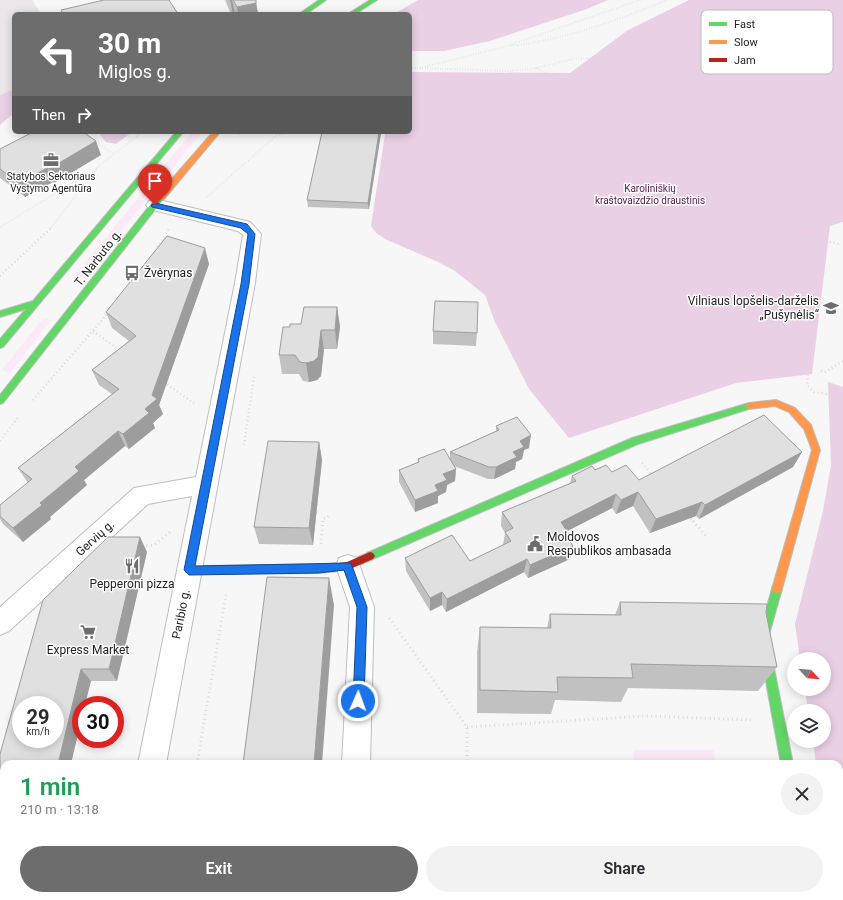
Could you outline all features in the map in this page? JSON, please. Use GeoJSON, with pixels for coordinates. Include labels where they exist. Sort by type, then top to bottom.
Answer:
{"type":"FeatureCollection","features":[{"type":"Feature","properties":{"kind":"main road"},"geometry":{"type":"LineString","coordinates":[[305,12],[324,0]]}},
{"type":"Feature","properties":{"kind":"main road"},"geometry":{"type":"LineString","coordinates":[[354,12],[374,0]]}},
{"type":"Feature","properties":{"kind":"main road","name":"T. Narbuto g."},"geometry":{"type":"LineString","coordinates":[[0,345],[178,134]]}},
{"type":"Feature","properties":{"kind":"main road","name":"T. Narbuto g."},"geometry":{"type":"LineString","coordinates":[[0,401],[155,205],[215,134]]}},
{"type":"Feature","properties":{"kind":"main road"},"geometry":{"type":"LineString","coordinates":[[74,294],[91,287]]}},
{"type":"Feature","properties":{"kind":"main road"},"geometry":{"type":"LineString","coordinates":[[0,314],[35,303],[49,301]]}},
{"type":"Feature","properties":{"kind":"main road"},"geometry":{"type":"LineString","coordinates":[[189,570],[318,569],[348,566],[626,444],[757,404],[775,403],[795,410],[803,417],[812,434],[816,450],[763,638],[786,760]]}},
{"type":"Feature","properties":{"kind":"street","name":"Paribio g."},"geometry":{"type":"LineString","coordinates":[[153,760],[217,420],[245,284],[252,234],[244,226],[155,205]]}},
{"type":"Feature","properties":{"kind":"street","name":"Gervių g."},"geometry":{"type":"LineString","coordinates":[[0,623],[142,495],[205,485]]}},
{"type":"Feature","properties":{"kind":"street"},"geometry":{"type":"LineString","coordinates":[[348,566],[362,607],[356,760]]}},
{"type":"Feature","properties":{"kind":"path"},"geometry":{"type":"LineString","coordinates":[[420,68],[506,46],[640,0]]}},
{"type":"Feature","properties":{"kind":"path"},"geometry":{"type":"LineString","coordinates":[[506,46],[538,44],[574,35],[612,23],[667,0]]}},
{"type":"Feature","properties":{"kind":"path"},"geometry":{"type":"LineString","coordinates":[[412,68],[510,71],[536,68],[573,59],[601,57],[701,64]]}},
{"type":"Feature","properties":{"kind":"path"},"geometry":{"type":"LineString","coordinates":[[536,68],[585,95],[627,134],[719,214],[751,227],[840,244]]}},
{"type":"Feature","properties":{"kind":"path"},"geometry":{"type":"LineString","coordinates":[[833,73],[843,74]]}},
{"type":"Feature","properties":{"kind":"path"},"geometry":{"type":"LineString","coordinates":[[412,100],[425,100],[488,109],[537,126],[580,134],[627,134],[722,138],[799,135],[822,130],[843,132]]}},
{"type":"Feature","properties":{"kind":"path"},"geometry":{"type":"LineString","coordinates":[[93,134],[95,141],[114,154]]}},
{"type":"Feature","properties":{"kind":"path"},"geometry":{"type":"LineString","coordinates":[[0,228],[99,166],[139,134]]}},
{"type":"Feature","properties":{"kind":"path"},"geometry":{"type":"LineString","coordinates":[[151,257],[184,211],[276,136],[282,134]]}},
{"type":"Feature","properties":{"kind":"path"},"geometry":{"type":"LineString","coordinates":[[0,276],[55,224],[99,166]]}},
{"type":"Feature","properties":{"kind":"path"},"geometry":{"type":"LineString","coordinates":[[843,219],[826,223],[821,240],[820,265],[807,385],[814,392],[843,397]]}},
{"type":"Feature","properties":{"kind":"path"},"geometry":{"type":"LineString","coordinates":[[778,233],[820,265]]}},
{"type":"Feature","properties":{"kind":"path"},"geometry":{"type":"LineString","coordinates":[[30,404],[112,308]]}},
{"type":"Feature","properties":{"kind":"path"},"geometry":{"type":"LineString","coordinates":[[93,331],[124,354]]}},
{"type":"Feature","properties":{"kind":"path"},"geometry":{"type":"LineString","coordinates":[[821,371],[825,372],[843,361]]}},
{"type":"Feature","properties":{"kind":"path"},"geometry":{"type":"LineString","coordinates":[[244,445],[255,369]]}},
{"type":"Feature","properties":{"kind":"path"},"geometry":{"type":"LineString","coordinates":[[161,380],[217,420]]}},
{"type":"Feature","properties":{"kind":"path"},"geometry":{"type":"LineString","coordinates":[[0,441],[21,414]]}},
{"type":"Feature","properties":{"kind":"path"},"geometry":{"type":"LineString","coordinates":[[638,459],[657,480]]}},
{"type":"Feature","properties":{"kind":"path"},"geometry":{"type":"LineString","coordinates":[[686,514],[707,537]]}},
{"type":"Feature","properties":{"kind":"path"},"geometry":{"type":"LineString","coordinates":[[318,569],[323,519],[331,515]]}},
{"type":"Feature","properties":{"kind":"path"},"geometry":{"type":"LineString","coordinates":[[199,760],[231,569]]}},
{"type":"Feature","properties":{"kind":"path"},"geometry":{"type":"LineString","coordinates":[[386,614],[468,727],[467,760]]}},
{"type":"Feature","properties":{"kind":"path"},"geometry":{"type":"LineString","coordinates":[[468,727],[647,716],[779,721]]}},
{"type":"Feature","properties":{"kind":"shaded area"},"geometry":{"type":"Polygon","coordinates":[[[0,0],[32,0],[40,12],[12,12],[12,90],[0,95],[0,0]]]}},
{"type":"Feature","properties":{"kind":"shaded area"},"geometry":{"type":"Polygon","coordinates":[[[190,134],[200,134],[89,270],[80,278],[76,278],[75,275],[190,134]]]}},
{"type":"Feature","properties":{"kind":"shaded area"},"geometry":{"type":"Polygon","coordinates":[[[45,319],[51,320],[10,373],[2,370],[39,323],[45,319]]]}},
{"type":"Feature","properties":{"kind":"shaded area"},"geometry":{"type":"Polygon","coordinates":[[[633,750],[713,750],[715,760],[634,760],[633,750]]]}},
{"type":"Feature","properties":{"kind":"green space"},"geometry":{"type":"Polygon","coordinates":[[[418,0],[608,0],[587,9],[490,41],[444,51],[412,51],[412,12],[397,12],[418,0]]]}},
{"type":"Feature","properties":{"kind":"green space","name":"Karoliniškių kraštovaizdžio draustinis"},"geometry":{"type":"Polygon","coordinates":[[[689,0],[843,0],[843,222],[830,226],[812,374],[736,383],[569,438],[529,389],[495,322],[485,295],[455,271],[385,239],[376,233],[371,226],[385,134],[412,134],[412,72],[570,73],[628,30],[689,0]]]}},
{"type":"Feature","properties":{"kind":"green space"},"geometry":{"type":"Polygon","coordinates":[[[12,90],[12,115],[0,125],[0,95],[12,90]]]}},
{"type":"Feature","properties":{"kind":"green space"},"geometry":{"type":"Polygon","coordinates":[[[129,134],[116,144],[106,142],[100,135],[129,134]]]}},
{"type":"Feature","properties":{"kind":"green space"},"geometry":{"type":"Polygon","coordinates":[[[828,382],[843,387],[843,760],[815,760],[814,748],[831,748],[831,704],[807,704],[806,696],[831,696],[831,652],[799,652],[795,624],[823,511],[831,465],[828,382]]]}},
{"type":"Feature","properties":{"kind":"building"},"geometry":{"type":"Polygon","coordinates":[[[104,0],[169,0],[177,12],[62,12],[61,10],[104,0]]]}},
{"type":"Feature","properties":{"kind":"building"},"geometry":{"type":"Polygon","coordinates":[[[233,0],[256,0],[256,3],[237,7],[233,0]]]}},
{"type":"Feature","properties":{"kind":"building"},"geometry":{"type":"Polygon","coordinates":[[[29,134],[86,134],[96,141],[49,169],[47,168],[19,183],[0,169],[0,149],[29,134]]]}},
{"type":"Feature","properties":{"kind":"building"},"geometry":{"type":"Polygon","coordinates":[[[322,134],[379,134],[368,203],[307,200],[322,134]]]}},
{"type":"Feature","properties":{"kind":"building"},"geometry":{"type":"Polygon","coordinates":[[[167,236],[205,248],[152,395],[157,399],[145,409],[149,413],[123,434],[118,431],[75,467],[79,471],[40,503],[42,505],[13,528],[0,516],[0,505],[32,479],[18,468],[119,389],[92,370],[136,336],[106,312],[167,236]]]}},
{"type":"Feature","properties":{"kind":"building"},"geometry":{"type":"Polygon","coordinates":[[[435,301],[478,302],[477,333],[433,331],[435,301]]]}},
{"type":"Feature","properties":{"kind":"building"},"geometry":{"type":"Polygon","coordinates":[[[304,307],[337,307],[335,330],[321,330],[318,357],[314,361],[306,363],[300,362],[295,355],[279,355],[283,327],[290,327],[290,324],[301,324],[304,307]]]}},
{"type":"Feature","properties":{"kind":"building"},"geometry":{"type":"Polygon","coordinates":[[[764,415],[802,452],[705,505],[702,502],[656,519],[638,492],[621,500],[616,494],[561,522],[570,536],[567,537],[573,546],[530,565],[527,559],[447,599],[442,592],[430,598],[405,558],[452,535],[470,561],[511,541],[505,532],[513,528],[502,512],[576,481],[572,476],[592,466],[595,470],[606,465],[612,472],[626,465],[639,480],[764,415]]]}},
{"type":"Feature","properties":{"kind":"building"},"geometry":{"type":"Polygon","coordinates":[[[517,417],[531,435],[520,441],[524,447],[513,452],[517,457],[496,467],[489,467],[450,452],[499,430],[496,426],[517,417]]]}},
{"type":"Feature","properties":{"kind":"building"},"geometry":{"type":"Polygon","coordinates":[[[268,441],[319,442],[309,528],[254,527],[268,441]]]}},
{"type":"Feature","properties":{"kind":"building"},"geometry":{"type":"Polygon","coordinates":[[[444,449],[456,469],[443,474],[447,480],[435,485],[438,491],[415,500],[399,470],[419,462],[418,459],[444,449]]]}},
{"type":"Feature","properties":{"kind":"building"},"geometry":{"type":"Polygon","coordinates":[[[108,537],[140,537],[109,669],[81,669],[74,696],[72,696],[72,706],[64,739],[64,696],[16,696],[43,600],[108,537]]]}},
{"type":"Feature","properties":{"kind":"building"},"geometry":{"type":"Polygon","coordinates":[[[267,577],[329,578],[314,760],[244,760],[267,577]]]}},
{"type":"Feature","properties":{"kind":"building"},"geometry":{"type":"Polygon","coordinates":[[[620,602],[767,604],[766,613],[777,667],[631,664],[633,678],[557,677],[558,692],[480,690],[480,627],[551,628],[550,614],[621,615],[620,602]]]}},
{"type":"Feature","properties":{"kind":"building"},"geometry":{"type":"Polygon","coordinates":[[[12,711],[12,748],[62,748],[59,760],[0,760],[0,754],[12,711]]]}},
{"type":"Feature","properties":{"kind":"traffic: fast"},"geometry":{"type":"LineString","coordinates":[[305,12],[323,0]]}},
{"type":"Feature","properties":{"kind":"traffic: fast"},"geometry":{"type":"LineString","coordinates":[[354,12],[374,0]]}},
{"type":"Feature","properties":{"kind":"traffic: fast"},"geometry":{"type":"LineString","coordinates":[[0,345],[178,134]]}},
{"type":"Feature","properties":{"kind":"traffic: fast"},"geometry":{"type":"LineString","coordinates":[[0,401],[161,197]]}},
{"type":"Feature","properties":{"kind":"traffic: fast"},"geometry":{"type":"LineString","coordinates":[[0,314],[35,303]]}},
{"type":"Feature","properties":{"kind":"traffic: fast"},"geometry":{"type":"LineString","coordinates":[[370,556],[635,441],[749,406]]}},
{"type":"Feature","properties":{"kind":"traffic: fast"},"geometry":{"type":"LineString","coordinates":[[777,589],[763,638],[786,760]]}},
{"type":"Feature","properties":{"kind":"traffic: slow"},"geometry":{"type":"LineString","coordinates":[[161,197],[215,134]]}},
{"type":"Feature","properties":{"kind":"traffic: slow"},"geometry":{"type":"LineString","coordinates":[[749,406],[776,403],[792,410],[808,427],[816,450],[777,589]]}},
{"type":"Feature","properties":{"kind":"traffic: jam"},"geometry":{"type":"LineString","coordinates":[[189,570],[318,569],[348,566],[370,556]]}},
{"type":"Feature","properties":{"kind":"place","name":"Statybos Sektoriaus Vystymo Agentūra"},"geometry":{"type":"Point","coordinates":[51,160]}},
{"type":"Feature","properties":{"kind":"place","name":"Žvėrynas"},"geometry":{"type":"Point","coordinates":[132,273]}},
{"type":"Feature","properties":{"kind":"place","name":"Vilniaus lopšelis-darželis „Pušynėlis“"},"geometry":{"type":"Point","coordinates":[831,308]}},
{"type":"Feature","properties":{"kind":"place","name":"Moldovos Respublikos ambasada"},"geometry":{"type":"Point","coordinates":[535,544]}},
{"type":"Feature","properties":{"kind":"place","name":"Pepperoni pizza"},"geometry":{"type":"Point","coordinates":[132,566]}},
{"type":"Feature","properties":{"kind":"place","name":"Express Market"},"geometry":{"type":"Point","coordinates":[88,632]}},
{"type":"Feature","properties":{"kind":"route"},"geometry":{"type":"LineString","coordinates":[[155,205],[190,212],[244,226],[252,234],[245,284],[217,420],[189,570],[318,569],[348,566],[362,607],[358,701]]}}]}
